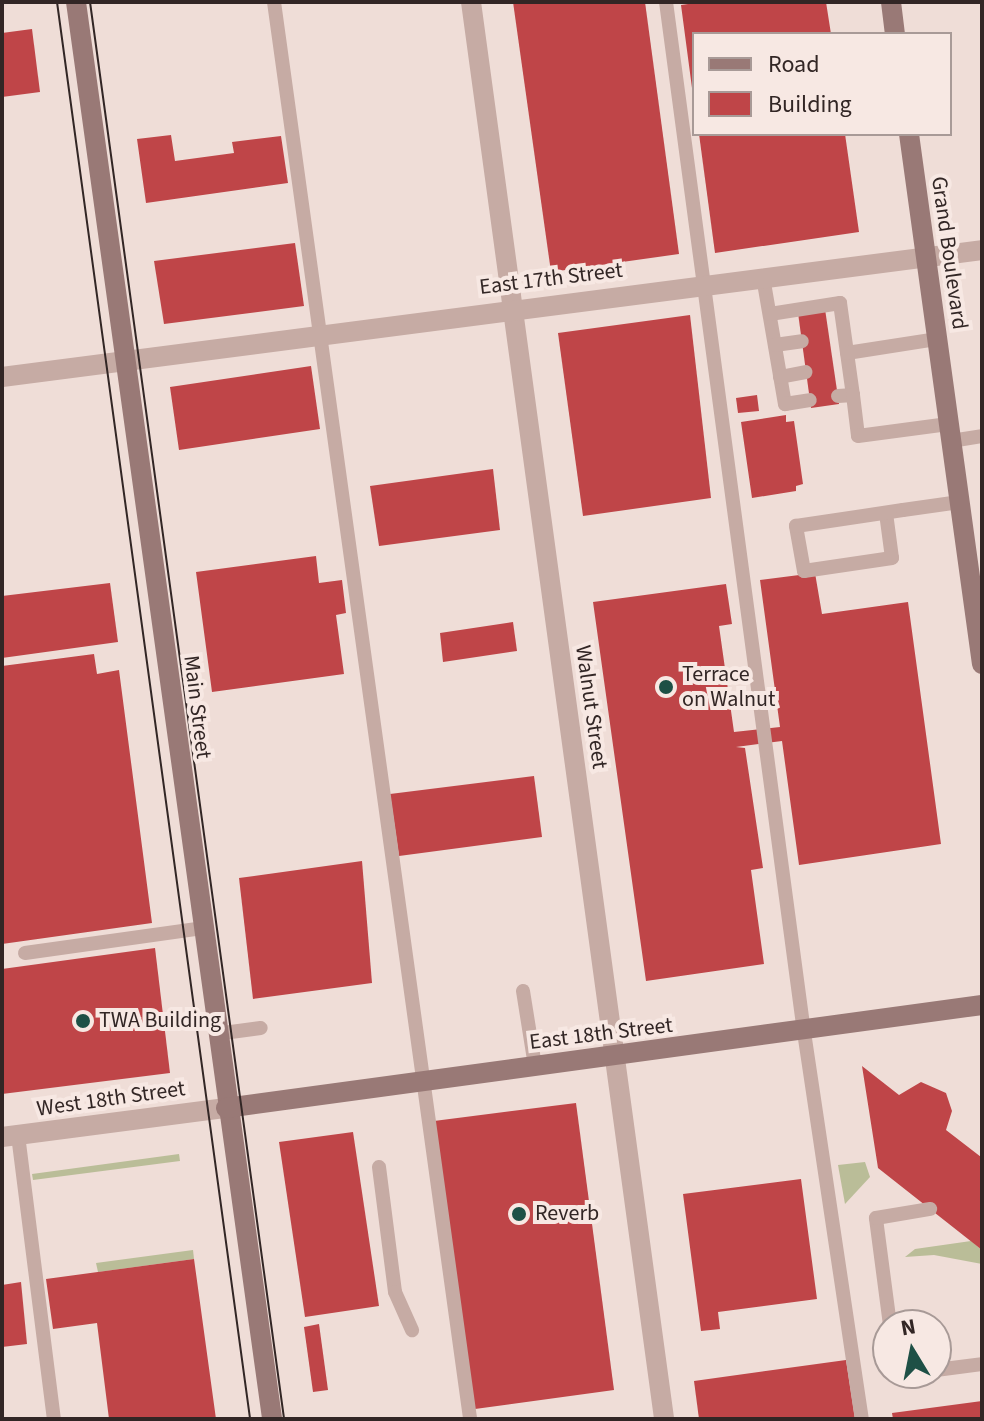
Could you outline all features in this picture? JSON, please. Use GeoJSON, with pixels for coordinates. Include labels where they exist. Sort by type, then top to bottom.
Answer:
{"type":"FeatureCollection","features":[{"type":"Feature","properties":{"kind":"main road","name":"Main Street"},"geometry":{"type":"LineString","coordinates":[[76,2],[226,1108],[272,1419]]}},
{"type":"Feature","properties":{"kind":"main road"},"geometry":{"type":"LineString","coordinates":[[891,2],[895,32]]}},
{"type":"Feature","properties":{"kind":"main road","name":"Grand Boulevard"},"geometry":{"type":"LineString","coordinates":[[909,136],[982,664]]}},
{"type":"Feature","properties":{"kind":"main road","name":"East 18th Street"},"geometry":{"type":"LineString","coordinates":[[226,1108],[804,1032],[982,1005]]}},
{"type":"Feature","properties":{"kind":"street","name":"Walnut Street"},"geometry":{"type":"LineString","coordinates":[[471,2],[664,1419]]}},
{"type":"Feature","properties":{"kind":"street","name":"East 17th Street"},"geometry":{"type":"LineString","coordinates":[[2,377],[514,307],[982,250]]}},
{"type":"Feature","properties":{"kind":"street","name":"West 18th Street"},"geometry":{"type":"LineString","coordinates":[[10,1136],[226,1108]]}},
{"type":"Feature","properties":{"kind":"lane"},"geometry":{"type":"LineString","coordinates":[[274,2],[470,1419]]}},
{"type":"Feature","properties":{"kind":"lane"},"geometry":{"type":"LineString","coordinates":[[666,2],[804,1032],[862,1419]]}},
{"type":"Feature","properties":{"kind":"lane"},"geometry":{"type":"LineString","coordinates":[[763,277],[785,404],[810,400]]}},
{"type":"Feature","properties":{"kind":"lane"},"geometry":{"type":"LineString","coordinates":[[770,314],[840,303],[845,335],[845,396],[858,436],[950,433],[982,436]]}},
{"type":"Feature","properties":{"kind":"lane"},"geometry":{"type":"LineString","coordinates":[[829,337],[845,335]]}},
{"type":"Feature","properties":{"kind":"lane"},"geometry":{"type":"LineString","coordinates":[[843,363],[936,339]]}},
{"type":"Feature","properties":{"kind":"lane"},"geometry":{"type":"LineString","coordinates":[[775,345],[802,341]]}},
{"type":"Feature","properties":{"kind":"lane"},"geometry":{"type":"LineString","coordinates":[[780,377],[806,372]]}},
{"type":"Feature","properties":{"kind":"lane"},"geometry":{"type":"LineString","coordinates":[[886,513],[892,558],[804,571],[796,526],[959,502]]}},
{"type":"Feature","properties":{"kind":"lane"},"geometry":{"type":"LineString","coordinates":[[25,953],[202,928]]}},
{"type":"Feature","properties":{"kind":"lane"},"geometry":{"type":"LineString","coordinates":[[523,991],[535,1066]]}},
{"type":"Feature","properties":{"kind":"lane"},"geometry":{"type":"LineString","coordinates":[[216,1034],[261,1028]]}},
{"type":"Feature","properties":{"kind":"lane"},"geometry":{"type":"LineString","coordinates":[[10,1136],[54,1419]]}},
{"type":"Feature","properties":{"kind":"lane"},"geometry":{"type":"LineString","coordinates":[[379,1167],[395,1292],[412,1330]]}},
{"type":"Feature","properties":{"kind":"lane"},"geometry":{"type":"LineString","coordinates":[[888,1309],[876,1218],[930,1209]]}},
{"type":"Feature","properties":{"kind":"lane"},"geometry":{"type":"LineString","coordinates":[[952,1368],[982,1364]]}},
{"type":"Feature","properties":{"kind":"green space"},"geometry":{"type":"Polygon","coordinates":[[[179,1154],[180,1161],[33,1180],[32,1174],[179,1154]]]}},
{"type":"Feature","properties":{"kind":"green space"},"geometry":{"type":"Polygon","coordinates":[[[865,1162],[870,1177],[845,1204],[838,1165],[865,1162]]]}},
{"type":"Feature","properties":{"kind":"green space"},"geometry":{"type":"Polygon","coordinates":[[[971,1241],[982,1250],[982,1264],[934,1255],[905,1257],[915,1249],[971,1241]]]}},
{"type":"Feature","properties":{"kind":"green space"},"geometry":{"type":"Polygon","coordinates":[[[193,1250],[194,1259],[98,1272],[96,1263],[193,1250]]]}},
{"type":"Feature","properties":{"kind":"building"},"geometry":{"type":"Polygon","coordinates":[[[513,2],[645,2],[679,254],[551,272],[513,2]]]}},
{"type":"Feature","properties":{"kind":"building"},"geometry":{"type":"Polygon","coordinates":[[[702,2],[826,2],[831,32],[692,32],[692,88],[681,5],[702,2]]]}},
{"type":"Feature","properties":{"kind":"building"},"geometry":{"type":"Polygon","coordinates":[[[32,29],[40,92],[2,97],[2,33],[32,29]]]}},
{"type":"Feature","properties":{"kind":"building"},"geometry":{"type":"Polygon","coordinates":[[[171,135],[175,161],[234,153],[232,142],[281,136],[288,183],[146,203],[137,139],[171,135]]]}},
{"type":"Feature","properties":{"kind":"building"},"geometry":{"type":"Polygon","coordinates":[[[699,136],[845,136],[859,232],[715,253],[699,136]]]}},
{"type":"Feature","properties":{"kind":"building"},"geometry":{"type":"Polygon","coordinates":[[[295,243],[304,306],[164,324],[154,261],[295,243]]]}},
{"type":"Feature","properties":{"kind":"building"},"geometry":{"type":"Polygon","coordinates":[[[825,309],[839,404],[811,408],[798,313],[825,309]]]}},
{"type":"Feature","properties":{"kind":"building"},"geometry":{"type":"Polygon","coordinates":[[[690,315],[711,498],[583,516],[558,333],[690,315]]]}},
{"type":"Feature","properties":{"kind":"building"},"geometry":{"type":"Polygon","coordinates":[[[311,366],[320,429],[179,450],[170,387],[311,366]]]}},
{"type":"Feature","properties":{"kind":"building"},"geometry":{"type":"Polygon","coordinates":[[[757,395],[759,411],[738,413],[736,398],[757,395]]]}},
{"type":"Feature","properties":{"kind":"building"},"geometry":{"type":"Polygon","coordinates":[[[786,415],[786,422],[794,421],[803,484],[796,486],[796,491],[752,498],[741,422],[786,415]]]}},
{"type":"Feature","properties":{"kind":"building"},"geometry":{"type":"Polygon","coordinates":[[[493,469],[500,530],[379,546],[370,486],[493,469]]]}},
{"type":"Feature","properties":{"kind":"building"},"geometry":{"type":"Polygon","coordinates":[[[316,556],[319,583],[342,580],[346,613],[336,615],[344,674],[212,692],[196,572],[316,556]]]}},
{"type":"Feature","properties":{"kind":"building"},"geometry":{"type":"Polygon","coordinates":[[[815,573],[822,614],[908,602],[941,844],[799,865],[782,741],[736,747],[745,748],[763,868],[751,870],[764,964],[646,981],[593,602],[726,584],[732,624],[719,626],[734,732],[780,727],[760,580],[815,573]]]}},
{"type":"Feature","properties":{"kind":"building"},"geometry":{"type":"Polygon","coordinates":[[[110,583],[118,642],[2,658],[2,596],[110,583]]]}},
{"type":"Feature","properties":{"kind":"building"},"geometry":{"type":"Polygon","coordinates":[[[513,622],[517,651],[443,662],[440,633],[513,622]]]}},
{"type":"Feature","properties":{"kind":"building"},"geometry":{"type":"Polygon","coordinates":[[[94,654],[97,674],[119,670],[152,923],[2,944],[2,666],[94,654]]]}},
{"type":"Feature","properties":{"kind":"building"},"geometry":{"type":"Polygon","coordinates":[[[534,776],[542,837],[399,856],[390,794],[534,776]]]}},
{"type":"Feature","properties":{"kind":"building"},"geometry":{"type":"Polygon","coordinates":[[[362,861],[372,983],[253,999],[239,878],[362,861]]]}},
{"type":"Feature","properties":{"kind":"building","name":"TWA Building"},"geometry":{"type":"Polygon","coordinates":[[[155,948],[170,1073],[2,1094],[2,969],[155,948]]]}},
{"type":"Feature","properties":{"kind":"building"},"geometry":{"type":"Polygon","coordinates":[[[862,1066],[899,1095],[921,1082],[946,1093],[952,1111],[946,1130],[981,1157],[982,1250],[878,1168],[862,1066]]]}},
{"type":"Feature","properties":{"kind":"building","name":"Reverb"},"geometry":{"type":"Polygon","coordinates":[[[576,1103],[614,1390],[475,1409],[434,1121],[576,1103]]]}},
{"type":"Feature","properties":{"kind":"building"},"geometry":{"type":"Polygon","coordinates":[[[353,1132],[379,1306],[305,1317],[279,1142],[353,1132]]]}},
{"type":"Feature","properties":{"kind":"building"},"geometry":{"type":"Polygon","coordinates":[[[801,1179],[817,1299],[718,1312],[720,1329],[701,1331],[683,1194],[801,1179]]]}},
{"type":"Feature","properties":{"kind":"building"},"geometry":{"type":"Polygon","coordinates":[[[194,1259],[216,1419],[109,1419],[97,1323],[53,1329],[46,1279],[194,1259]]]}},
{"type":"Feature","properties":{"kind":"building"},"geometry":{"type":"Polygon","coordinates":[[[21,1282],[27,1344],[2,1347],[2,1285],[21,1282]]]}},
{"type":"Feature","properties":{"kind":"building"},"geometry":{"type":"Polygon","coordinates":[[[319,1324],[328,1390],[313,1392],[304,1327],[319,1324]]]}},
{"type":"Feature","properties":{"kind":"building"},"geometry":{"type":"Polygon","coordinates":[[[846,1360],[855,1419],[699,1419],[694,1381],[846,1360]]]}},
{"type":"Feature","properties":{"kind":"building"},"geometry":{"type":"Polygon","coordinates":[[[982,1401],[982,1419],[893,1419],[892,1413],[982,1401]]]}},
{"type":"Feature","properties":{"kind":"tram line"},"geometry":{"type":"LineString","coordinates":[[57,2],[250,1419]]}},
{"type":"Feature","properties":{"kind":"tram line"},"geometry":{"type":"LineString","coordinates":[[90,2],[284,1419]]}},
{"type":"Feature","properties":{"kind":"place","name":"Terrace on Walnut"},"geometry":{"type":"Point","coordinates":[666,687]}},
{"type":"Feature","properties":{"kind":"place","name":"TWA Building"},"geometry":{"type":"Point","coordinates":[83,1021]}},
{"type":"Feature","properties":{"kind":"place","name":"Reverb"},"geometry":{"type":"Point","coordinates":[519,1214]}}]}
